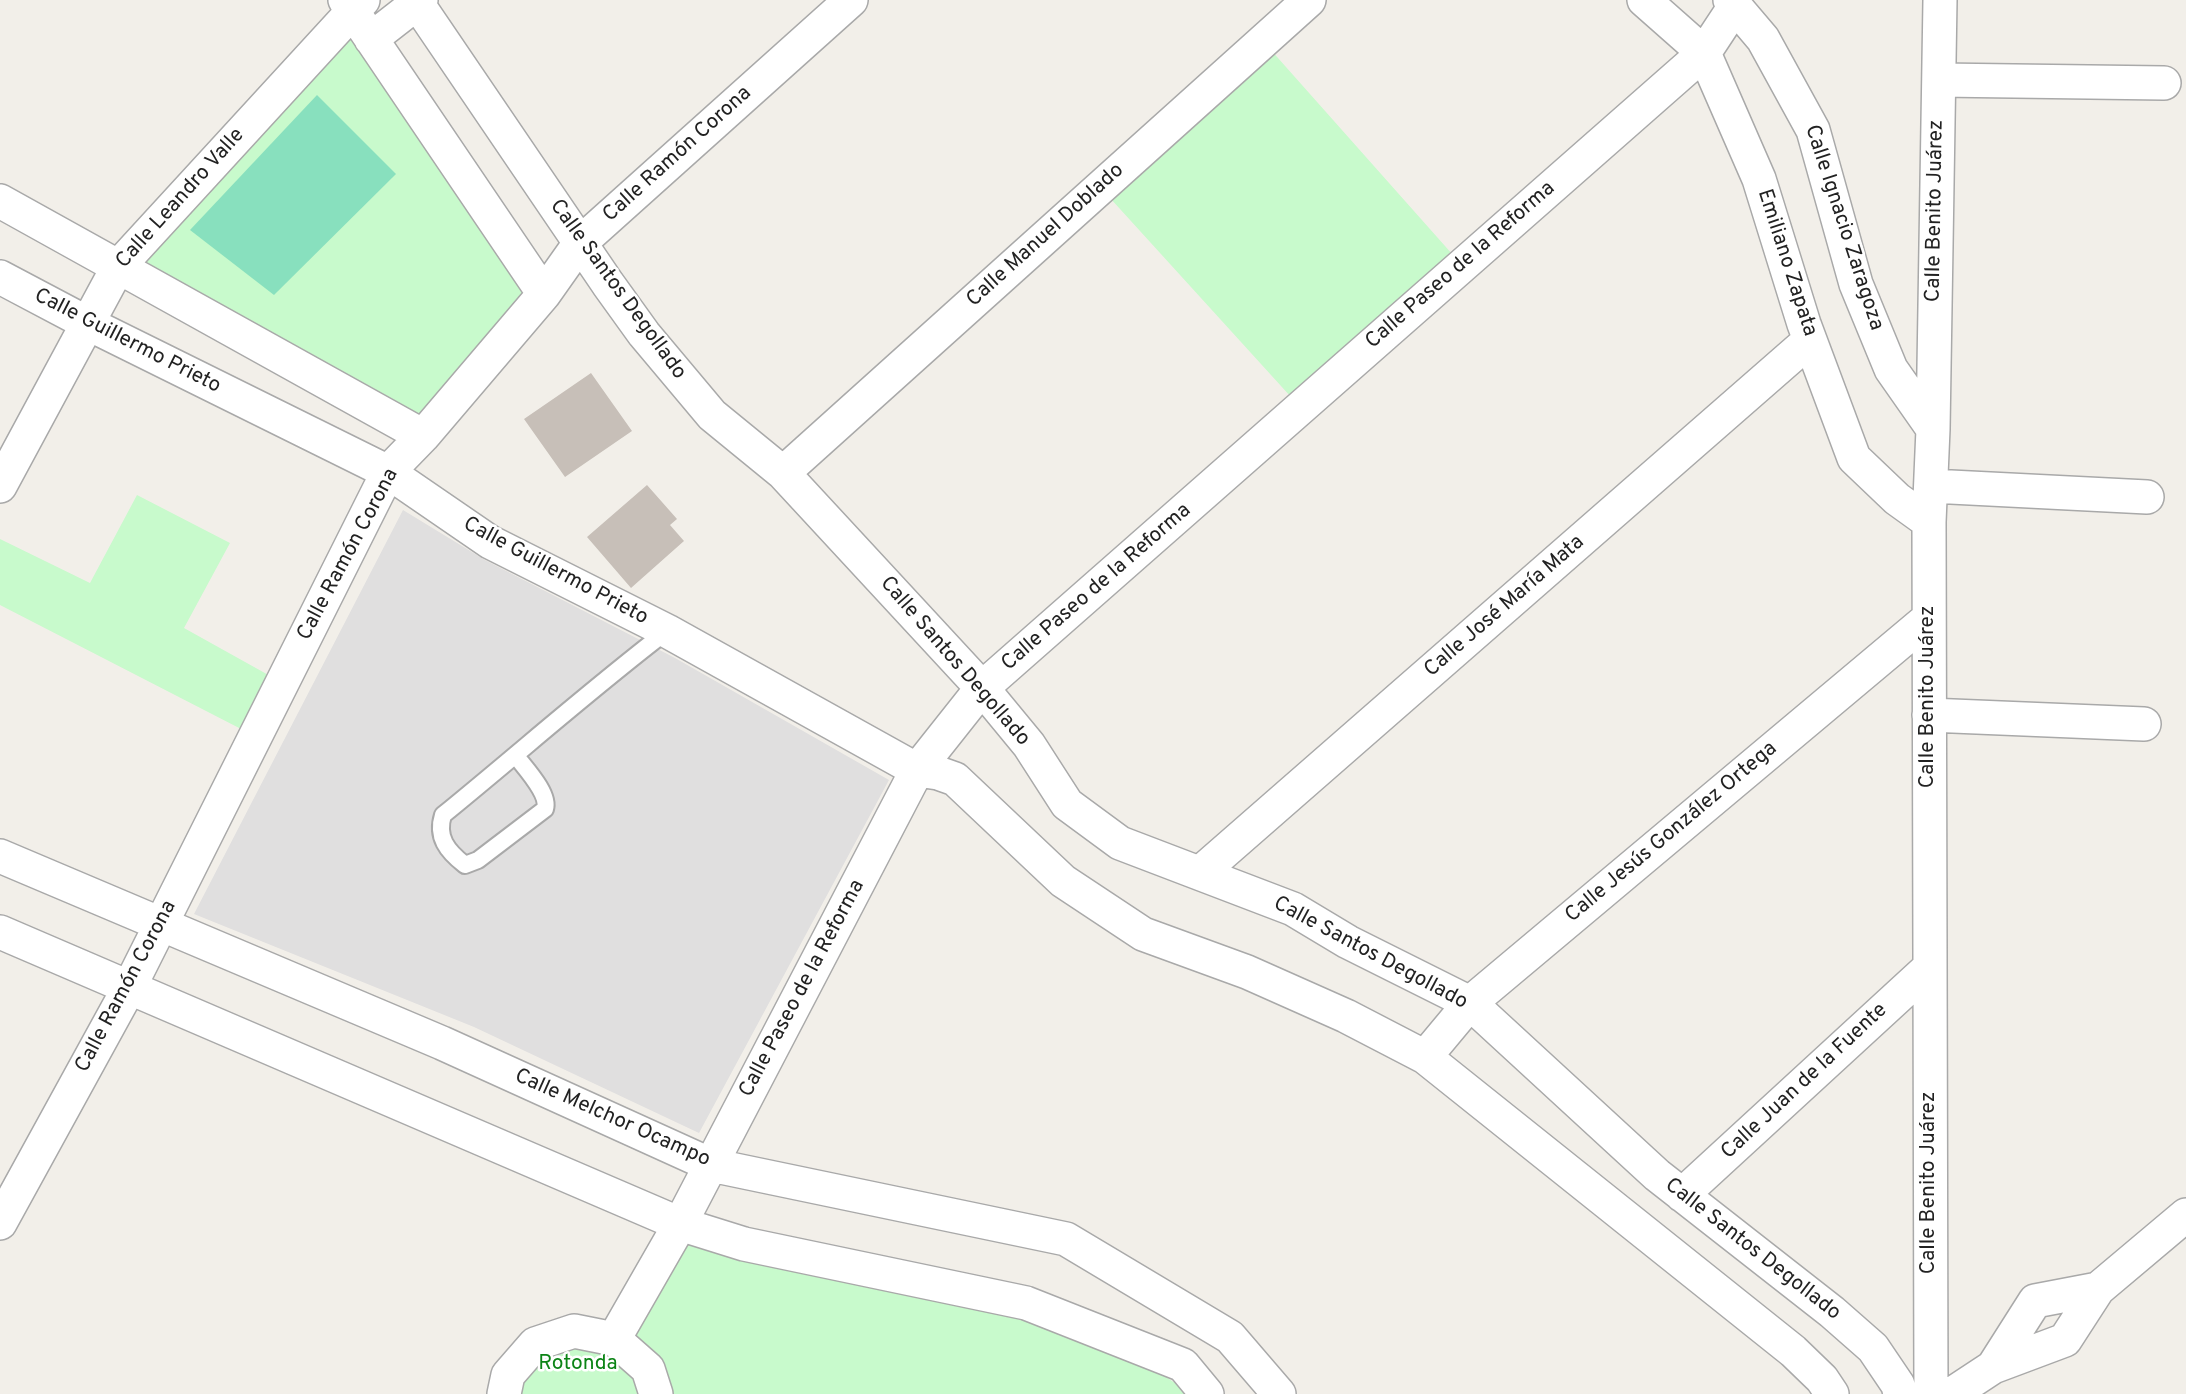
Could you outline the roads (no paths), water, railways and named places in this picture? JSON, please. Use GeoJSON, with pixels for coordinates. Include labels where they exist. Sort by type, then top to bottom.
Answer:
{"type":"FeatureCollection","features":[{"type":"Feature","properties":{"kind":"street","name":"Calle Ramón Corona"},"geometry":{"type":"LineString","coordinates":[[0,1223],[129,988],[388,472],[423,436],[544,294],[580,243],[851,0]]}},
{"type":"Feature","properties":{"kind":"street","name":"Calle Manuel Doblado"},"geometry":{"type":"LineString","coordinates":[[783,473],[1309,0]]}},
{"type":"Feature","properties":{"kind":"street","name":"Emiliano Zapata"},"geometry":{"type":"LineString","coordinates":[[1644,0],[1704,53],[1759,179],[1810,340],[1854,458],[1897,500],[1929,522]]}},
{"type":"Feature","properties":{"kind":"street","name":"Calle Benito Juárez"},"geometry":{"type":"LineString","coordinates":[[1931,1394],[1929,522],[1933,429],[1940,0]]}},
{"type":"Feature","properties":{"kind":"street","name":"Calle Santos Degollado"},"geometry":{"type":"LineString","coordinates":[[418,1],[580,243],[644,334],[684,384],[712,415],[783,473],[982,688],[1029,745],[1067,804],[1120,843],[1293,909],[1348,942],[1470,1004],[1657,1175],[1832,1312],[1874,1348],[1898,1385],[1900,1394]]}},
{"type":"Feature","properties":{"kind":"street"},"geometry":{"type":"LineString","coordinates":[[372,39],[418,1]]}},
{"type":"Feature","properties":{"kind":"street","name":"Calle Paseo de la Reforma"},"geometry":{"type":"LineString","coordinates":[[614,1339],[680,1224],[917,770],[982,688],[1704,53],[1733,3]]}},
{"type":"Feature","properties":{"kind":"street","name":"Calle Ignacio Zaragoza"},"geometry":{"type":"LineString","coordinates":[[1733,3],[1763,39],[1813,130],[1856,284],[1892,369],[1933,429]]}},
{"type":"Feature","properties":{"kind":"street"},"geometry":{"type":"LineString","coordinates":[[354,4],[372,39],[544,294]]}},
{"type":"Feature","properties":{"kind":"street","name":"Calle Leandro Valle"},"geometry":{"type":"LineString","coordinates":[[0,486],[118,267],[354,4]]}},
{"type":"Feature","properties":{"kind":"street"},"geometry":{"type":"LineString","coordinates":[[1939,80],[2164,83]]}},
{"type":"Feature","properties":{"kind":"street"},"geometry":{"type":"LineString","coordinates":[[0,201],[423,436]]}},
{"type":"Feature","properties":{"kind":"street","name":"Calle Guillermo Prieto"},"geometry":{"type":"LineString","coordinates":[[0,277],[87,323],[388,472],[490,542],[667,631],[917,770]]}},
{"type":"Feature","properties":{"kind":"street","name":"Calle José María Mata"},"geometry":{"type":"LineString","coordinates":[[1200,873],[1810,340]]}},
{"type":"Feature","properties":{"kind":"street"},"geometry":{"type":"LineString","coordinates":[[1930,486],[2147,497]]}},
{"type":"Feature","properties":{"kind":"street","name":"Calle Jesús González Ortega"},"geometry":{"type":"LineString","coordinates":[[1425,1057],[1470,1004],[1929,618]]}},
{"type":"Feature","properties":{"kind":"street"},"geometry":{"type":"LineString","coordinates":[[1929,715],[2144,724]]}},
{"type":"Feature","properties":{"kind":"street"},"geometry":{"type":"LineString","coordinates":[[917,770],[938,773],[955,779],[1062,881],[1143,934],[1247,972],[1346,1016],[1425,1057],[1793,1351],[1822,1379],[1832,1394]]}},
{"type":"Feature","properties":{"kind":"street","name":"Calle Melchor Ocampo"},"geometry":{"type":"LineString","coordinates":[[0,856],[441,1043],[711,1165],[1066,1239],[1230,1337],[1279,1394]]}},
{"type":"Feature","properties":{"kind":"street"},"geometry":{"type":"LineString","coordinates":[[0,932],[680,1224],[744,1244],[1026,1302],[1183,1365],[1207,1394]]}},
{"type":"Feature","properties":{"kind":"street","name":"Calle Juan de la Fuente"},"geometry":{"type":"LineString","coordinates":[[1682,1195],[1929,968]]}},
{"type":"Feature","properties":{"kind":"street"},"geometry":{"type":"LineString","coordinates":[[1952,1394],[1993,1367],[2065,1340],[2098,1288],[2186,1215]]}},
{"type":"Feature","properties":{"kind":"street"},"geometry":{"type":"LineString","coordinates":[[1993,1367],[2035,1301],[2098,1288]]}},
{"type":"Feature","properties":{"kind":"street"},"geometry":{"type":"LineString","coordinates":[[504,1394],[508,1375],[535,1344],[574,1331],[614,1339],[648,1369],[656,1394]]}},
{"type":"Feature","properties":{"kind":"lane"},"geometry":{"type":"LineString","coordinates":[[516,756],[544,794],[547,802],[545,809],[478,860],[465,865],[454,857],[440,836],[443,815],[667,631]]}},
{"type":"Feature","properties":{"kind":"park label","name":"Rotonda"},"geometry":{"type":"Point","coordinates":[578,1365]}}]}
